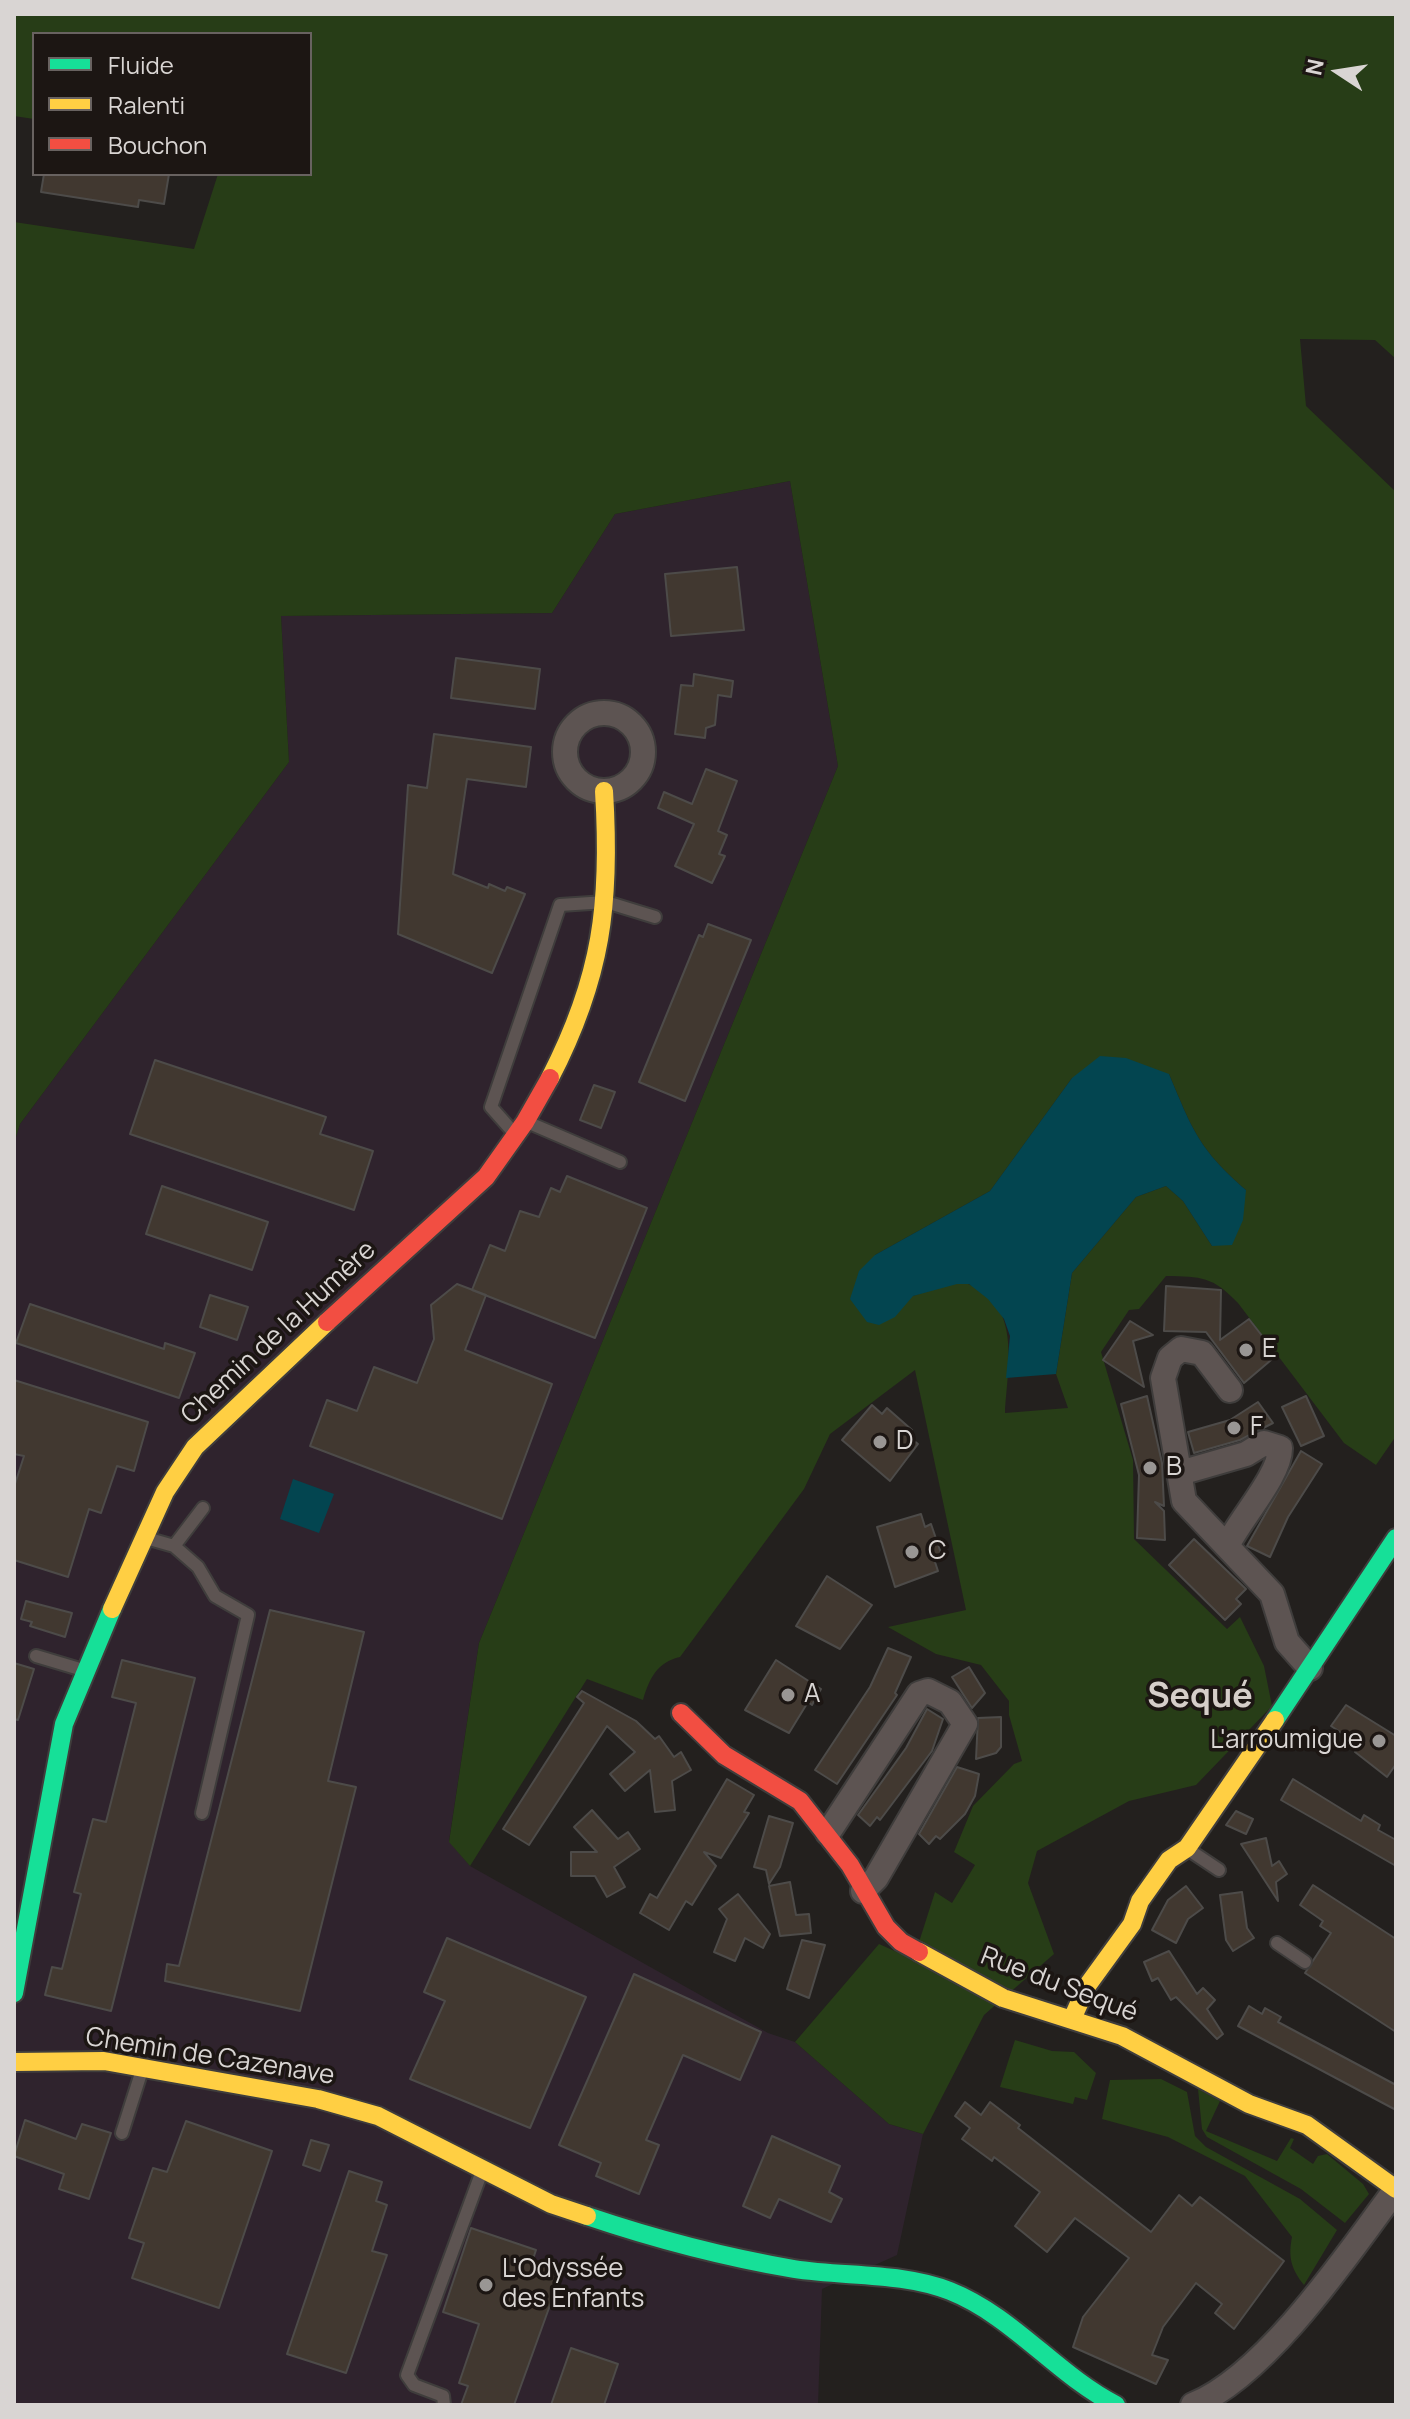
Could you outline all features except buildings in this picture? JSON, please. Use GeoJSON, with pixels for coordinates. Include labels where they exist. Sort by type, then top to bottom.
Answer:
{"type":"FeatureCollection","features":[{"type":"Feature","properties":{"kind":"street","name":"Chemin de la Humère"},"geometry":{"type":"LineString","coordinates":[[14,1993],[22,1909],[64,1724],[83,1670],[165,1492],[195,1447],[217,1423],[475,1187],[522,1130],[547,1083],[597,958],[606,902],[604,791]]}},
{"type":"Feature","properties":{"kind":"street"},"geometry":{"type":"LineString","coordinates":[[1230,1390],[1202,1353],[1181,1349],[1170,1358],[1163,1378],[1164,1397],[1181,1490],[1189,1510],[1272,1594],[1287,1642],[1310,1668]]}},
{"type":"Feature","properties":{"kind":"street"},"geometry":{"type":"LineString","coordinates":[[1180,1473],[1246,1454],[1264,1443],[1280,1448],[1280,1458],[1271,1477],[1240,1519],[1227,1546]]}},
{"type":"Feature","properties":{"kind":"street"},"geometry":{"type":"LineString","coordinates":[[1072,2019],[1087,1986],[1132,1924],[1140,1901],[1169,1860],[1187,1848],[1396,1538]]}},
{"type":"Feature","properties":{"kind":"street"},"geometry":{"type":"LineString","coordinates":[[828,1833],[919,1694],[928,1691],[950,1702],[960,1712],[965,1724],[876,1878],[863,1891]]}},
{"type":"Feature","properties":{"kind":"street","name":"Rue du Sequé"},"geometry":{"type":"LineString","coordinates":[[681,1713],[724,1755],[800,1801],[828,1833],[886,1927],[901,1942],[1003,1998],[1051,2016],[1072,2019],[1122,2036],[1249,2104],[1307,2125],[1396,2189]]}},
{"type":"Feature","properties":{"kind":"street","name":"Chemin de Cazenave"},"geometry":{"type":"LineString","coordinates":[[14,2062],[73,2060],[142,2067],[256,2086],[352,2108],[406,2129],[551,2204],[699,2251],[824,2274],[928,2283],[955,2293],[1013,2330],[1100,2402]]}},
{"type":"Feature","properties":{"kind":"street"},"geometry":{"type":"LineString","coordinates":[[1193,2405],[1207,2399],[1230,2381],[1292,2323],[1396,2189]]}},
{"type":"Feature","properties":{"kind":"lane"},"geometry":{"type":"LineString","coordinates":[[620,1162],[522,1130],[491,1107],[560,905],[606,902],[655,917]]}},
{"type":"Feature","properties":{"kind":"lane"},"geometry":{"type":"LineString","coordinates":[[174,1546],[203,1508]]}},
{"type":"Feature","properties":{"kind":"lane"},"geometry":{"type":"LineString","coordinates":[[143,1537],[174,1546],[198,1567],[215,1596],[248,1615],[202,1813]]}},
{"type":"Feature","properties":{"kind":"lane"},"geometry":{"type":"LineString","coordinates":[[36,1656],[83,1670]]}},
{"type":"Feature","properties":{"kind":"lane"},"geometry":{"type":"LineString","coordinates":[[1187,1848],[1219,1870]]}},
{"type":"Feature","properties":{"kind":"lane"},"geometry":{"type":"LineString","coordinates":[[1277,1943],[1305,1962]]}},
{"type":"Feature","properties":{"kind":"lane"},"geometry":{"type":"LineString","coordinates":[[122,2133],[142,2067]]}},
{"type":"Feature","properties":{"kind":"lane"},"geometry":{"type":"LineString","coordinates":[[444,2405],[443,2396],[414,2385],[407,2375],[482,2171]]}},
{"type":"Feature","properties":{"kind":"shaded area"},"geometry":{"type":"Polygon","coordinates":[[[790,481],[838,766],[479,1643],[449,1841],[470,1866],[768,2033],[795,2042],[889,2124],[923,2134],[897,2255],[822,2289],[818,2405],[14,2405],[14,1143],[20,1124],[289,762],[281,616],[552,613],[615,514],[790,481]]]}},
{"type":"Feature","properties":{"kind":"green space"},"geometry":{"type":"Polygon","coordinates":[[[14,14],[1396,14],[1396,359],[1375,340],[1300,339],[1306,406],[1396,492],[1396,1436],[1376,1465],[1344,1443],[1238,1303],[1213,1283],[1198,1278],[1166,1276],[1139,1309],[1129,1310],[1101,1352],[1133,1460],[1134,1539],[1227,1629],[1240,1617],[1264,1666],[1272,1706],[1196,1785],[1129,1801],[1037,1851],[1028,1883],[1054,1954],[984,2015],[923,2134],[889,2124],[795,2042],[879,1944],[908,1957],[920,1939],[935,1892],[952,1903],[975,1865],[954,1852],[973,1806],[1014,1764],[1022,1761],[1009,1715],[1009,1701],[981,1665],[936,1654],[888,1627],[966,1610],[915,1370],[830,1434],[804,1489],[680,1657],[665,1663],[655,1672],[643,1700],[587,1679],[470,1866],[449,1842],[479,1643],[838,766],[790,481],[615,514],[552,613],[281,616],[289,762],[20,1124],[14,1143],[14,222],[194,249],[217,176],[312,176],[312,32],[32,32],[32,119],[14,116],[14,14]],[[1169,1074],[1072,1078],[990,1191],[875,1255],[913,1296],[962,1283],[985,1293],[997,1306],[1008,1340],[1005,1413],[1068,1408],[1056,1374],[1072,1273],[1136,1197],[1166,1186],[1183,1201],[1212,1246],[1246,1190],[1207,1150],[1169,1074]]]}},
{"type":"Feature","properties":{"kind":"green space"},"geometry":{"type":"Polygon","coordinates":[[[1015,2040],[1052,2051],[1074,2052],[1096,2073],[1087,2100],[1075,2097],[1073,2104],[1000,2087],[1015,2040]]]}},
{"type":"Feature","properties":{"kind":"green space"},"geometry":{"type":"Polygon","coordinates":[[[1161,2079],[1187,2092],[1195,2136],[1206,2147],[1300,2199],[1337,2230],[1304,2285],[1292,2262],[1292,2237],[1245,2176],[1168,2137],[1102,2119],[1110,2080],[1161,2079]]]}},
{"type":"Feature","properties":{"kind":"green space"},"geometry":{"type":"Polygon","coordinates":[[[1198,2089],[1220,2101],[1206,2131],[1277,2161],[1291,2138],[1294,2139],[1290,2148],[1313,2164],[1318,2156],[1327,2154],[1363,2184],[1369,2194],[1345,2223],[1301,2189],[1207,2137],[1202,2129],[1198,2089]]]}},
{"type":"Feature","properties":{"kind":"water"},"geometry":{"type":"Polygon","coordinates":[[[1100,1056],[1126,1058],[1169,1074],[1199,1138],[1218,1163],[1246,1190],[1243,1220],[1232,1245],[1212,1246],[1183,1201],[1166,1186],[1136,1197],[1072,1273],[1056,1374],[1006,1378],[1010,1336],[1004,1319],[988,1299],[969,1284],[957,1284],[913,1296],[895,1317],[879,1325],[867,1322],[850,1299],[859,1271],[875,1255],[990,1191],[1072,1078],[1100,1056]]]}},
{"type":"Feature","properties":{"kind":"water"},"geometry":{"type":"Polygon","coordinates":[[[293,1479],[334,1494],[319,1533],[280,1519],[293,1479]]]}},
{"type":"Feature","properties":{"kind":"traffic: fast"},"geometry":{"type":"LineString","coordinates":[[1275,1720],[1396,1538]]}},
{"type":"Feature","properties":{"kind":"traffic: fast"},"geometry":{"type":"LineString","coordinates":[[14,1993],[64,1724],[112,1609]]}},
{"type":"Feature","properties":{"kind":"traffic: fast"},"geometry":{"type":"LineString","coordinates":[[587,2216],[664,2240],[742,2259],[794,2269],[913,2281],[950,2291],[994,2315],[1074,2378],[1116,2405]]}},
{"type":"Feature","properties":{"kind":"traffic: slow"},"geometry":{"type":"LineString","coordinates":[[550,1078],[581,1006],[599,939],[606,869],[604,791]]}},
{"type":"Feature","properties":{"kind":"traffic: slow"},"geometry":{"type":"LineString","coordinates":[[112,1609],[165,1492],[195,1447],[327,1322]]}},
{"type":"Feature","properties":{"kind":"traffic: slow"},"geometry":{"type":"LineString","coordinates":[[1072,2019],[1087,1986],[1132,1924],[1140,1901],[1169,1860],[1187,1848],[1275,1720]]}},
{"type":"Feature","properties":{"kind":"traffic: slow"},"geometry":{"type":"LineString","coordinates":[[919,1952],[1003,1998],[1122,2036],[1249,2104],[1307,2125],[1396,2189]]}},
{"type":"Feature","properties":{"kind":"traffic: slow"},"geometry":{"type":"LineString","coordinates":[[14,2062],[104,2061],[318,2099],[378,2116],[551,2204],[587,2216]]}},
{"type":"Feature","properties":{"kind":"traffic: jam"},"geometry":{"type":"LineString","coordinates":[[327,1322],[486,1177],[525,1122],[550,1078]]}},
{"type":"Feature","properties":{"kind":"traffic: jam"},"geometry":{"type":"LineString","coordinates":[[681,1713],[724,1755],[800,1801],[850,1865],[886,1927],[901,1942],[919,1952]]}},
{"type":"Feature","properties":{"kind":"place","name":"E"},"geometry":{"type":"Point","coordinates":[1246,1350]}},
{"type":"Feature","properties":{"kind":"place","name":"F"},"geometry":{"type":"Point","coordinates":[1234,1428]}},
{"type":"Feature","properties":{"kind":"place","name":"D"},"geometry":{"type":"Point","coordinates":[880,1442]}},
{"type":"Feature","properties":{"kind":"place","name":"B"},"geometry":{"type":"Point","coordinates":[1150,1468]}},
{"type":"Feature","properties":{"kind":"place","name":"C"},"geometry":{"type":"Point","coordinates":[912,1552]}},
{"type":"Feature","properties":{"kind":"place","name":"A"},"geometry":{"type":"Point","coordinates":[788,1695]}},
{"type":"Feature","properties":{"kind":"place","name":"L'arroumigue"},"geometry":{"type":"Point","coordinates":[1379,1741]}},
{"type":"Feature","properties":{"kind":"place","name":"L'Odyssée des Enfants"},"geometry":{"type":"Point","coordinates":[486,2285]}},
{"type":"Feature","properties":{"kind":"district","name":"Sequé"},"geometry":{"type":"Point","coordinates":[1200,1697]}}]}
